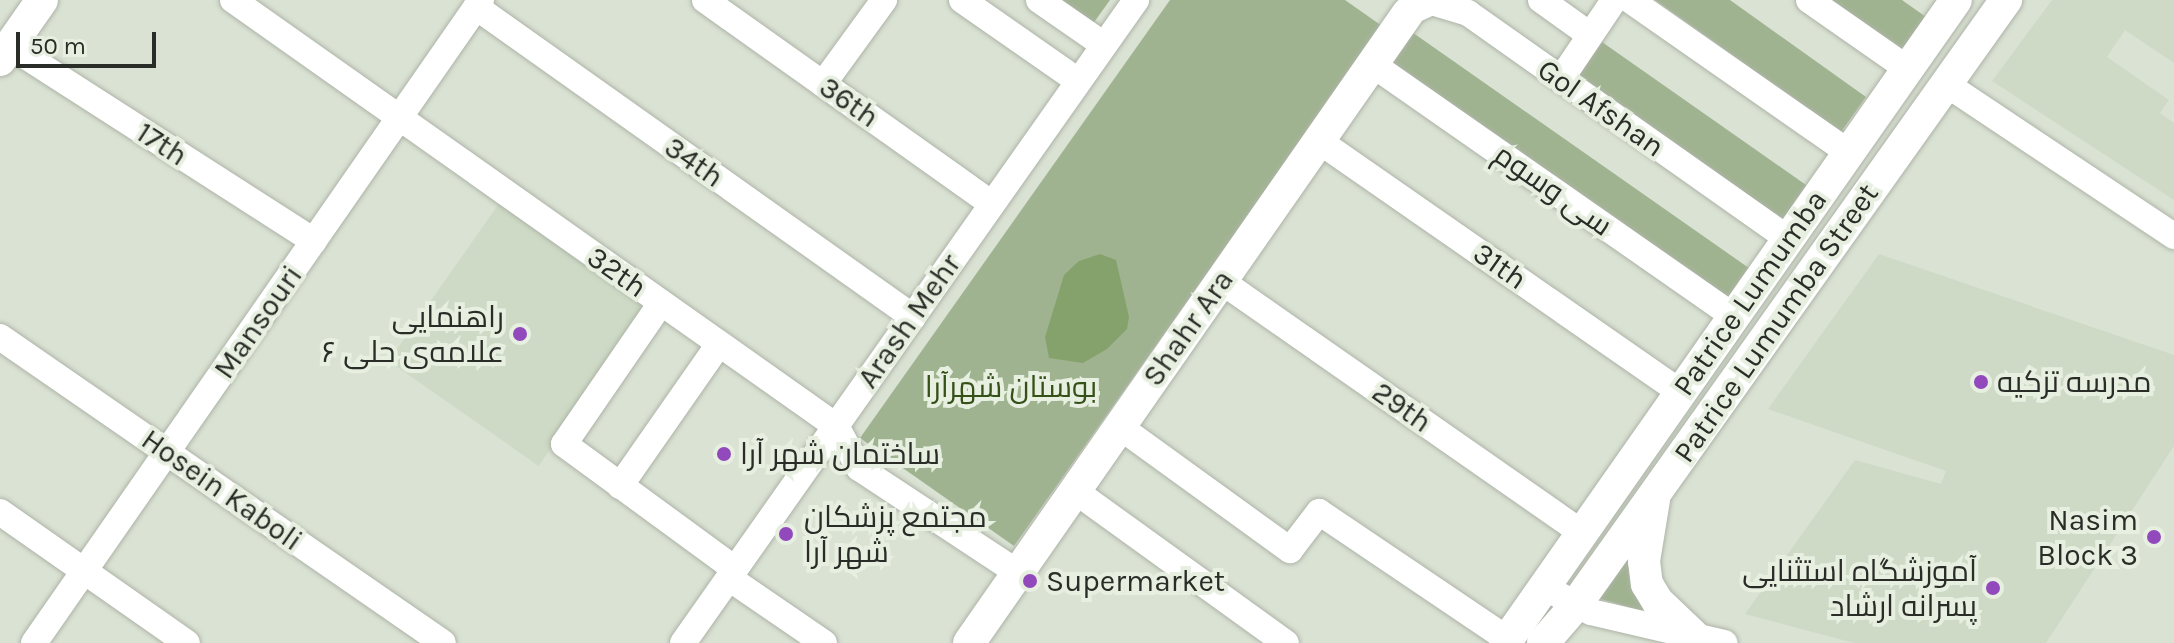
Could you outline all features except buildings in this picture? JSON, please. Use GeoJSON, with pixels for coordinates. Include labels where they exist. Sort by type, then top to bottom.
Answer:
{"type":"FeatureCollection","features":[{"type":"Feature","properties":{"kind":"main road"},"geometry":{"type":"LineString","coordinates":[[5,53],[42,0]]}},
{"type":"Feature","properties":{"kind":"main road","name":"Patrice Lumumba"},"geometry":{"type":"LineString","coordinates":[[1506,641],[1956,0]]}},
{"type":"Feature","properties":{"kind":"main road","name":"Patrice Lumumba Street"},"geometry":{"type":"LineString","coordinates":[[1543,643],[1575,606],[2006,0]]}},
{"type":"Feature","properties":{"kind":"main road","name":"Shahr Ara"},"geometry":{"type":"LineString","coordinates":[[969,643],[1372,64],[1403,4]]}},
{"type":"Feature","properties":{"kind":"main road"},"geometry":{"type":"LineString","coordinates":[[1713,345],[1710,375],[1720,382],[1731,379],[1744,368]]}},
{"type":"Feature","properties":{"kind":"main road"},"geometry":{"type":"LineString","coordinates":[[1655,494],[1644,561],[1647,584],[1658,602],[1710,640]]}},
{"type":"Feature","properties":{"kind":"street","name":"32th"},"geometry":{"type":"LineString","coordinates":[[233,0],[836,426]]}},
{"type":"Feature","properties":{"kind":"street","name":"36th"},"geometry":{"type":"LineString","coordinates":[[705,0],[992,204]]}},
{"type":"Feature","properties":{"kind":"street"},"geometry":{"type":"LineString","coordinates":[[823,84],[884,0]]}},
{"type":"Feature","properties":{"kind":"street"},"geometry":{"type":"LineString","coordinates":[[962,0],[1078,81]]}},
{"type":"Feature","properties":{"kind":"street"},"geometry":{"type":"LineString","coordinates":[[1039,0],[1104,45]]}},
{"type":"Feature","properties":{"kind":"street","name":"Arash Mehr"},"geometry":{"type":"LineString","coordinates":[[683,643],[1136,0]]}},
{"type":"Feature","properties":{"kind":"street"},"geometry":{"type":"LineString","coordinates":[[1541,0],[1590,35]]}},
{"type":"Feature","properties":{"kind":"street"},"geometry":{"type":"LineString","coordinates":[[1561,79],[1614,0]]}},
{"type":"Feature","properties":{"kind":"street"},"geometry":{"type":"LineString","coordinates":[[1630,0],[1849,153]]}},
{"type":"Feature","properties":{"kind":"street"},"geometry":{"type":"LineString","coordinates":[[1809,0],[1908,69]]}},
{"type":"Feature","properties":{"kind":"street","name":"Gol Afshan"},"geometry":{"type":"LineString","coordinates":[[1403,4],[1432,2],[1458,8],[1788,239]]}},
{"type":"Feature","properties":{"kind":"street","name":"Mansouri"},"geometry":{"type":"LineString","coordinates":[[34,643],[478,4]]}},
{"type":"Feature","properties":{"kind":"street","name":"34th"},"geometry":{"type":"LineString","coordinates":[[478,4],[913,317]]}},
{"type":"Feature","properties":{"kind":"street","name":"17th"},"geometry":{"type":"LineString","coordinates":[[5,53],[314,241]]}},
{"type":"Feature","properties":{"kind":"street","name":"سی وسوم"},"geometry":{"type":"LineString","coordinates":[[1372,64],[1734,317]]}},
{"type":"Feature","properties":{"kind":"street"},"geometry":{"type":"LineString","coordinates":[[1946,84],[2174,236]]}},
{"type":"Feature","properties":{"kind":"street","name":"31th"},"geometry":{"type":"LineString","coordinates":[[1319,141],[1680,392]]}},
{"type":"Feature","properties":{"kind":"street","name":"29th"},"geometry":{"type":"LineString","coordinates":[[1221,281],[1582,533]]}},
{"type":"Feature","properties":{"kind":"street"},"geometry":{"type":"LineString","coordinates":[[661,303],[564,444],[824,643]]}},
{"type":"Feature","properties":{"kind":"street","name":"Hosein Kaboli"},"geometry":{"type":"LineString","coordinates":[[0,337],[443,643]]}},
{"type":"Feature","properties":{"kind":"street"},"geometry":{"type":"LineString","coordinates":[[620,486],[719,344]]}},
{"type":"Feature","properties":{"kind":"street"},"geometry":{"type":"LineString","coordinates":[[836,426],[859,468],[1018,573]]}},
{"type":"Feature","properties":{"kind":"street"},"geometry":{"type":"LineString","coordinates":[[1120,427],[1280,543],[1319,512],[1506,641]]}},
{"type":"Feature","properties":{"kind":"street"},"geometry":{"type":"LineString","coordinates":[[1075,491],[1286,643]]}},
{"type":"Feature","properties":{"kind":"street"},"geometry":{"type":"LineString","coordinates":[[0,512],[187,643]]}},
{"type":"Feature","properties":{"kind":"street"},"geometry":{"type":"LineString","coordinates":[[1544,587],[1575,606],[1710,640]]}},
{"type":"Feature","properties":{"kind":"shaded area"},"geometry":{"type":"Polygon","coordinates":[[[2052,0],[2174,0],[2174,63],[2125,30],[2107,57],[2169,100],[2160,113],[2174,123],[2174,200],[1992,81],[2052,0]]]}},
{"type":"Feature","properties":{"kind":"shaded area","name":"راهنمایی علامه‌ی حلی ۶"},"geometry":{"type":"Polygon","coordinates":[[[500,202],[650,307],[539,466],[389,361],[500,202]]]}},
{"type":"Feature","properties":{"kind":"shaded area"},"geometry":{"type":"Polygon","coordinates":[[[1100,254],[1116,260],[1129,317],[1127,329],[1107,349],[1083,363],[1049,358],[1045,337],[1064,275],[1079,261],[1100,254]]]}},
{"type":"Feature","properties":{"kind":"shaded area"},"geometry":{"type":"Polygon","coordinates":[[[1879,254],[2174,355],[2174,446],[2046,643],[1854,643],[1745,614],[1855,460],[1941,484],[1946,471],[1768,409],[1879,254]]]}},
{"type":"Feature","properties":{"kind":"green space"},"geometry":{"type":"Polygon","coordinates":[[[1057,0],[1110,0],[1092,25],[1057,0]]]}},
{"type":"Feature","properties":{"kind":"green space","name":"بوستان شهرآرا"},"geometry":{"type":"Polygon","coordinates":[[[1170,0],[1345,0],[1382,26],[1014,546],[860,438],[1170,0]]]}},
{"type":"Feature","properties":{"kind":"green space"},"geometry":{"type":"Polygon","coordinates":[[[1655,0],[1730,0],[1866,97],[1841,132],[1655,0]]]}},
{"type":"Feature","properties":{"kind":"green space"},"geometry":{"type":"Polygon","coordinates":[[[1828,0],[1902,0],[1926,17],[1900,52],[1828,0]]]}},
{"type":"Feature","properties":{"kind":"green space"},"geometry":{"type":"Polygon","coordinates":[[[1409,30],[1756,273],[1734,305],[1387,62],[1409,30]]]}},
{"type":"Feature","properties":{"kind":"green space"},"geometry":{"type":"Polygon","coordinates":[[[1602,42],[1807,185],[1779,226],[1574,82],[1602,42]]]}},
{"type":"Feature","properties":{"kind":"green space"},"geometry":{"type":"Polygon","coordinates":[[[1629,546],[1646,612],[1590,596],[1629,546]]]}},
{"type":"Feature","properties":{"kind":"place","name":"راهنمایی علامه‌ی حلی ۶"},"geometry":{"type":"Point","coordinates":[520,334]}},
{"type":"Feature","properties":{"kind":"place","name":"مدرسه تزکیه"},"geometry":{"type":"Point","coordinates":[1981,382]}},
{"type":"Feature","properties":{"kind":"place","name":"ساختمان شهر آرا"},"geometry":{"type":"Point","coordinates":[724,454]}},
{"type":"Feature","properties":{"kind":"place","name":"مجتمع پزشکان شهر آرا"},"geometry":{"type":"Point","coordinates":[786,534]}},
{"type":"Feature","properties":{"kind":"place","name":"Nasim Block 3"},"geometry":{"type":"Point","coordinates":[2154,537]}},
{"type":"Feature","properties":{"kind":"place","name":"Supermarket"},"geometry":{"type":"Point","coordinates":[1030,581]}},
{"type":"Feature","properties":{"kind":"place","name":"آموزشگاه استثنایی پسرانه ارشاد"},"geometry":{"type":"Point","coordinates":[1993,588]}}]}
